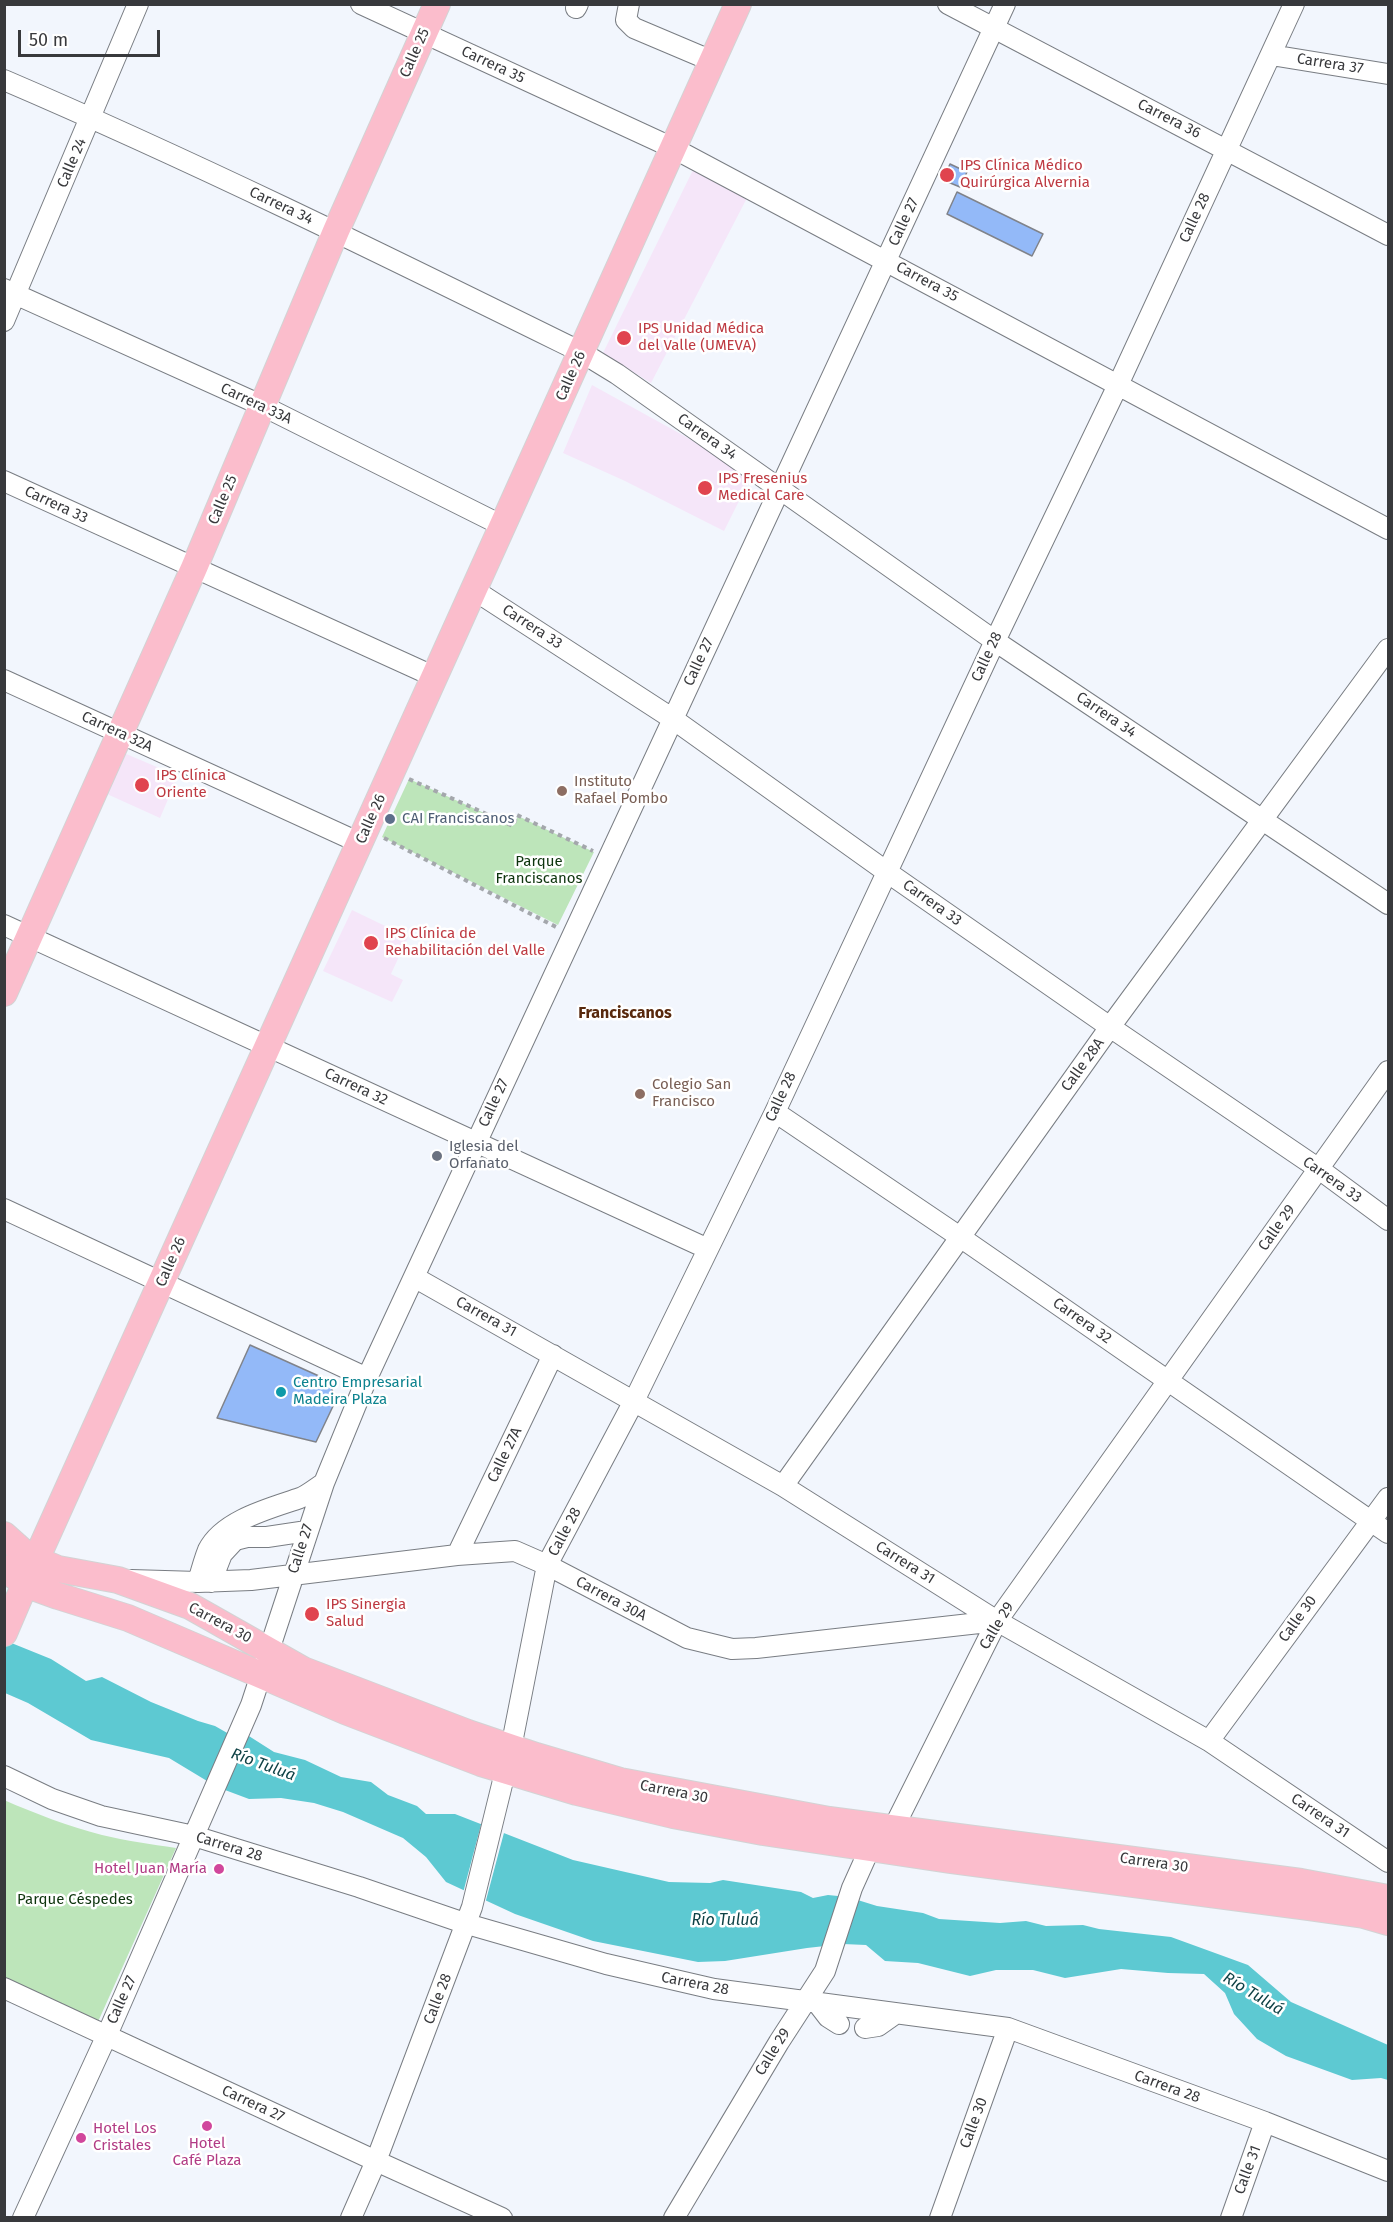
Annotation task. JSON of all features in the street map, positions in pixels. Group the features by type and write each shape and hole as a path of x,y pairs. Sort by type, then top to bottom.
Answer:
{"main road":[{"name":"Calle 25","path":"4,993 194,568 336,231 437,4"},
{"name":"Calle 26","path":"9,1623 738,4"},
{"name":"Carrera 30","path":"4,1535 23,1552 37,1560 72,1572 118,1580 190,1606 303,1670 432,1720 577,1792 729,1826 950,1860 1309,1907 1364,1915 1389,1922"},
{"name":"Carrera 30","path":"4,1568 25,1584 128,1618 345,1711 508,1759 578,1769 654,1788 777,1811 893,1829 1301,1882 1389,1898"}],"street":[{"name":"Calle 24","path":"4,321 11,291 91,117 138,4"},
{"name":"Carrera 35","path":"361,4 673,148 1389,530"},
{"path":"629,4 626,20 634,28 712,61"},
{"name":"Carrera 36","path":"948,4 1389,235"},
{"name":"Calle 27","path":"23,2217 107,2035 251,1705 324,1483 367,1378 1005,4"},
{"name":"Calle 28","path":"351,2217 376,2161 470,1915 508,1759 547,1565 634,1401 775,1112 995,641 1118,385 1294,4"},
{"name":"Carrera 37","path":"1271,55 1389,74"},
{"name":"Carrera 34","path":"4,80 91,117 336,231 581,352 617,374 995,641 1389,904"},
{"name":"Carrera 33A","path":"11,291 263,406 503,526"},
{"name":"Carrera 33","path":"4,481 435,677"},
{"name":"Carrera 33","path":"474,590 673,719 887,872 1110,1028 1319,1169 1389,1220"},
{"name":"Calle 28A","path":"783,1486 1110,1028 1389,649"},
{"name":"Carrera 32A","path":"4,680 120,734 363,836"},
{"name":"Carrera 32","path":"4,925 708,1249"},
{"name":"Calle 29","path":"674,2217 779,2042 812,2003 825,1971 852,1887 870,1848 893,1829 997,1621 1389,1071"},
{"name":"Carrera 32","path":"775,1112 1389,1533"},
{"path":"4,1209 367,1378"},
{"name":"Carrera 31","path":"414,1276 783,1486 997,1621 1209,1741 1389,1862"},
{"name":"Calle 27A","path":"457,1555 553,1355"},
{"path":"205,1582 208,1550 219,1535 267,1507 302,1497 324,1483"},
{"name":"Calle 30","path":"1209,1741 1389,1498"},
{"path":"205,1582 222,1554 234,1540 307,1531"},
{"name":"Carrera 30A","path":"118,1580 205,1582 251,1580 457,1555 515,1551 547,1565 677,1633 711,1645 732,1649 997,1621"},
{"name":"Carrera 28","path":"4,1776 52,1798 101,1816 194,1836 359,1887 470,1915 578,1956 686,1984 1008,2028 1265,2122 1389,2171"},
{"name":"Carrera 27","path":"4,1988 502,2217"},
{"path":"812,2003 839,2024"},
{"path":"865,2028 878,2026 895,2014"},
{"name":"Calle 30","path":"940,2217 1008,2028"},
{"name":"Calle 31","path":"1231,2217 1265,2122"}],"path":[{"path":"392,771 513,825 518,815 608,858"},
{"path":"363,836 572,935"}],"shaded area":[{"path":"694,168 748,196 651,383 603,353"},
{"path":"592,385 688,438 751,477 724,531 625,481 563,453"},
{"name":"IPS Clínica Oriente","path":"124,753 178,776 160,818 107,794"},
{"path":"352,910 408,937 391,974 403,980 392,1002 323,971"}],"green space":[{"name":"Parque Franciscanos","path":"409,779 513,826 518,816 594,852 558,925 382,837"},
{"name":"Parque Céspedes","path":"4,1800 89,1831 120,1839 176,1848 97,2024 5,1979"}],"water":[{"name":"Río Tuluá","path":"4,1640 51,1659 86,1681 102,1677 151,1702 215,1726 229,1734 241,1731 274,1752 305,1760 341,1777 371,1782 388,1795 417,1806 426,1814 455,1814 573,1860 669,1882 710,1883 723,1880 801,1892 813,1898 828,1895 848,1897 877,1906 923,1913 939,1919 1000,1923 1026,1921 1046,1926 1083,1925 1099,1929 1171,1937 1248,1965 1291,2002 1388,2045 1388,2080 1381,2078 1352,2080 1286,2056 1257,2039 1234,2014 1225,1993 1204,1974 1121,1969 1065,1978 1033,1970 996,1970 970,1976 918,1963 885,1961 866,1945 843,1944 725,1961 698,1962 593,1941 515,1914 446,1882 426,1857 403,1838 343,1812 314,1803 281,1798 249,1799 217,1787 169,1758 91,1740 28,1703 5,1693"}],"pier":[{"path":"482,1821 505,1829 485,1904 463,1893"}],"building":[{"path":"950,164 967,172 960,187 943,180"},
{"path":"957,192 1043,234 1032,256 947,214"},
{"name":"Centro Empresarial Madeira Plaza","path":"250,1345 330,1381 335,1402 316,1442 217,1418"}],"place":[{"name":"IPS Clínica Médico Quirúrgica Alvernia","path":"947,175"},
{"name":"IPS Unidad Médica del Valle (UMEVA)","path":"624,338"},
{"name":"IPS Fresenius Medical Care","path":"705,488"},
{"name":"IPS Clínica Oriente","path":"142,785"},
{"name":"Instituto Rafael Pombo","path":"562,791"},
{"name":"CAI Franciscanos","path":"390,819"},
{"name":"IPS Clínica de Rehabilitación del Valle","path":"371,943"},
{"name":"Colegio San Francisco","path":"640,1094"},
{"name":"Iglesia del Orfanato","path":"437,1156"},
{"name":"Centro Empresarial Madeira Plaza","path":"281,1392"},
{"name":"IPS Sinergia Salud","path":"312,1614"},
{"name":"Hotel Juan María","path":"219,1869"},
{"name":"Hotel Café Plaza","path":"207,2126"},
{"name":"Hotel Los Cristales","path":"81,2138"}],"district":[{"name":"Franciscanos","path":"625,1014"}]}
